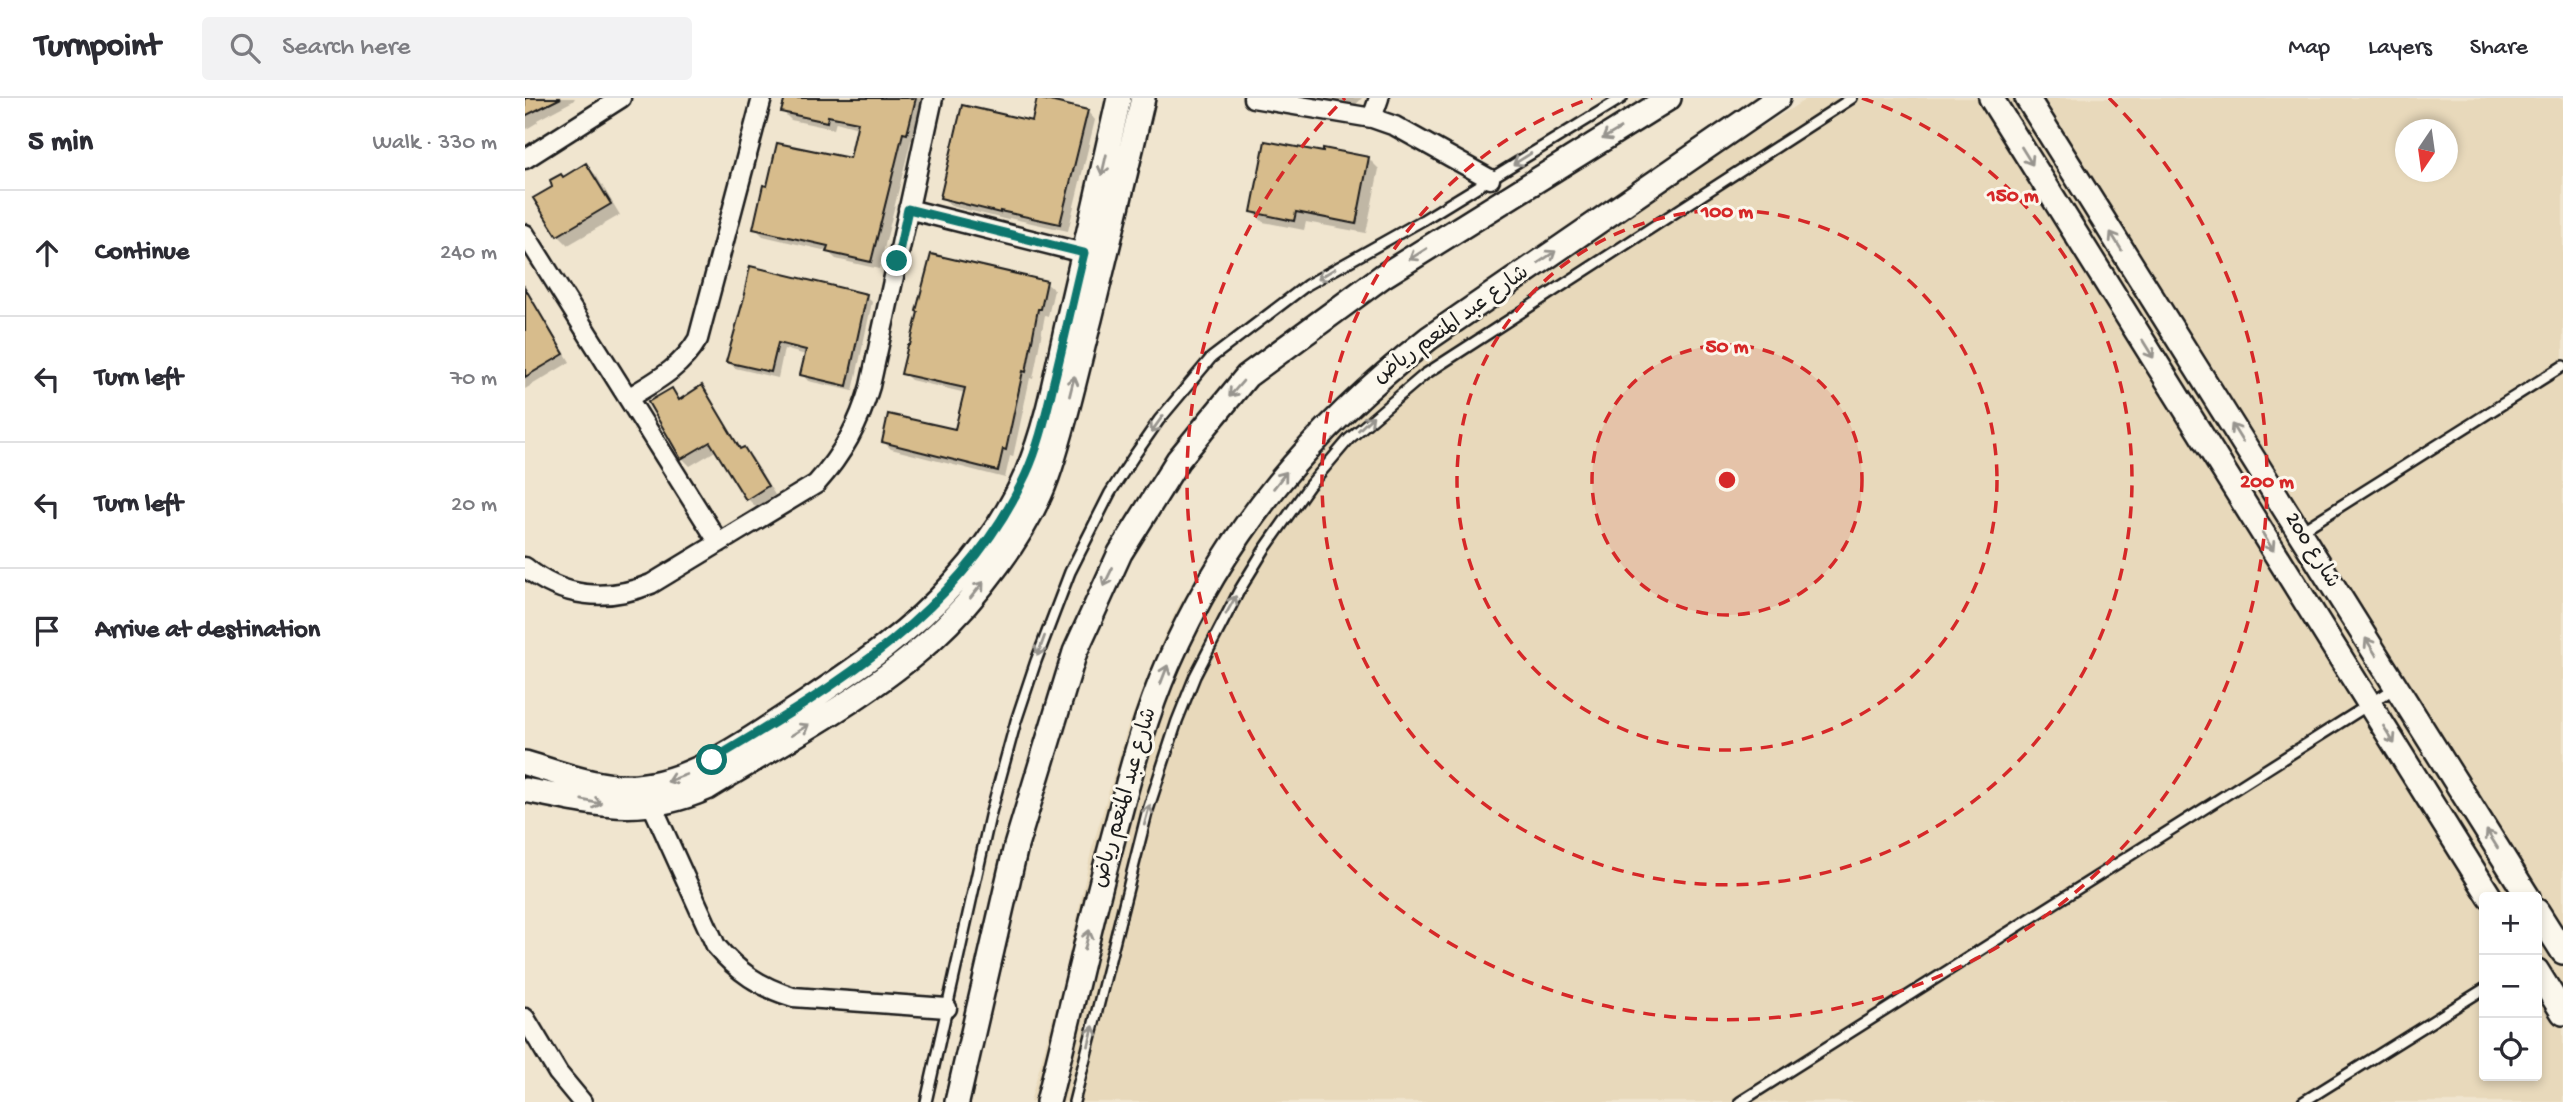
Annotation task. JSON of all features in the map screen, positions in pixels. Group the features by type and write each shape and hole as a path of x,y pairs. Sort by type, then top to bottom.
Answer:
{"street":[{"path":"525,159 621,98"},
{"path":"628,398 672,371 698,339 761,98"},
{"path":"525,567 547,582 577,593 608,595 637,589 651,584 816,484 831,467 850,439 864,409 933,98"},
{"path":"525,790 632,807 671,802 707,788 879,681 933,638 979,589 1016,537 1046,479 1063,424 1094,256 1119,98"},
{"path":"525,763 614,786 634,787 675,779 695,771 762,731 857,668 909,628 948,590 976,556 1006,511 1027,472 1143,98"},
{"path":"1253,98 1372,118 1416,136 1490,179"},
{"path":"1372,118 1379,98"},
{"path":"957,1102 1016,846 1075,652 1120,553 1178,460 1247,376 1383,276 1669,98"},
{"name":"شارع عبد المنعم رياض","path":"1048,1102 1107,857 1146,721 1194,610 1224,558 1258,508 1296,461 1337,417 1381,376 1429,338 1779,98"},
{"name":"شارع 200","path":"1991,98 2487,892"},
{"name":"شارع 200","path":"2027,98 2525,892"},
{"path":"908,209 1094,256"},
{"path":"525,234 719,543"},
{"path":"652,805 716,946 731,964 750,979 793,997 947,1008"},
{"path":"2542,918 2561,945"},
{"path":"2542,979 2563,1013"},
{"path":"525,1018 558,1073 582,1102"}],"lane":[{"path":"926,1102 1002,769 1036,660 1066,581 1089,532 1134,456 1211,358 1307,285 1400,233 1622,98"},
{"path":"1074,1102 1147,813 1177,721 1206,654 1239,591 1263,550 1309,486 1373,416 1424,375 1852,98"},
{"path":"2299,532 2563,366"},
{"path":"1740,1102 2396,687"},
{"path":"2303,1102 2479,992"}],"shaded area":[{"path":"1808,98 2563,98 2563,1102 1030,1102 1065,974 1091,852 1127,729 1178,607 1263,487 1426,338"}],"building":[{"path":"525,98 561,98 525,116"},
{"path":"785,98 916,98 907,134 903,133 871,262 826,252 828,246 753,229 763,185 767,186 777,143 850,158 858,122 828,116 827,122 781,112"},
{"path":"1037,98 1088,110 1060,224 940,198 962,105 1032,121"},
{"path":"1265,141 1369,157 1356,224 1296,212 1294,221 1251,212"},
{"path":"586,163 611,204 557,236 533,198 552,187 550,180 561,174 563,177"},
{"path":"931,254 1047,281 1041,309 1038,309 1026,372 1023,371 1006,450 1003,449 998,471 882,442 888,414 955,429 965,388 901,374"},
{"path":"750,266 867,294 847,386 800,375 806,350 778,343 771,372 726,362"},
{"path":"525,288 564,354 525,377"},
{"path":"702,385 740,449 744,447 768,486 746,500 710,442 681,459 648,402 672,388 679,400"}],"route":[{"path":"712,760 762,731 857,668 909,628 933,606 976,556 995,529 1027,472 1047,409 1084,253 908,209 897,261"}]}
